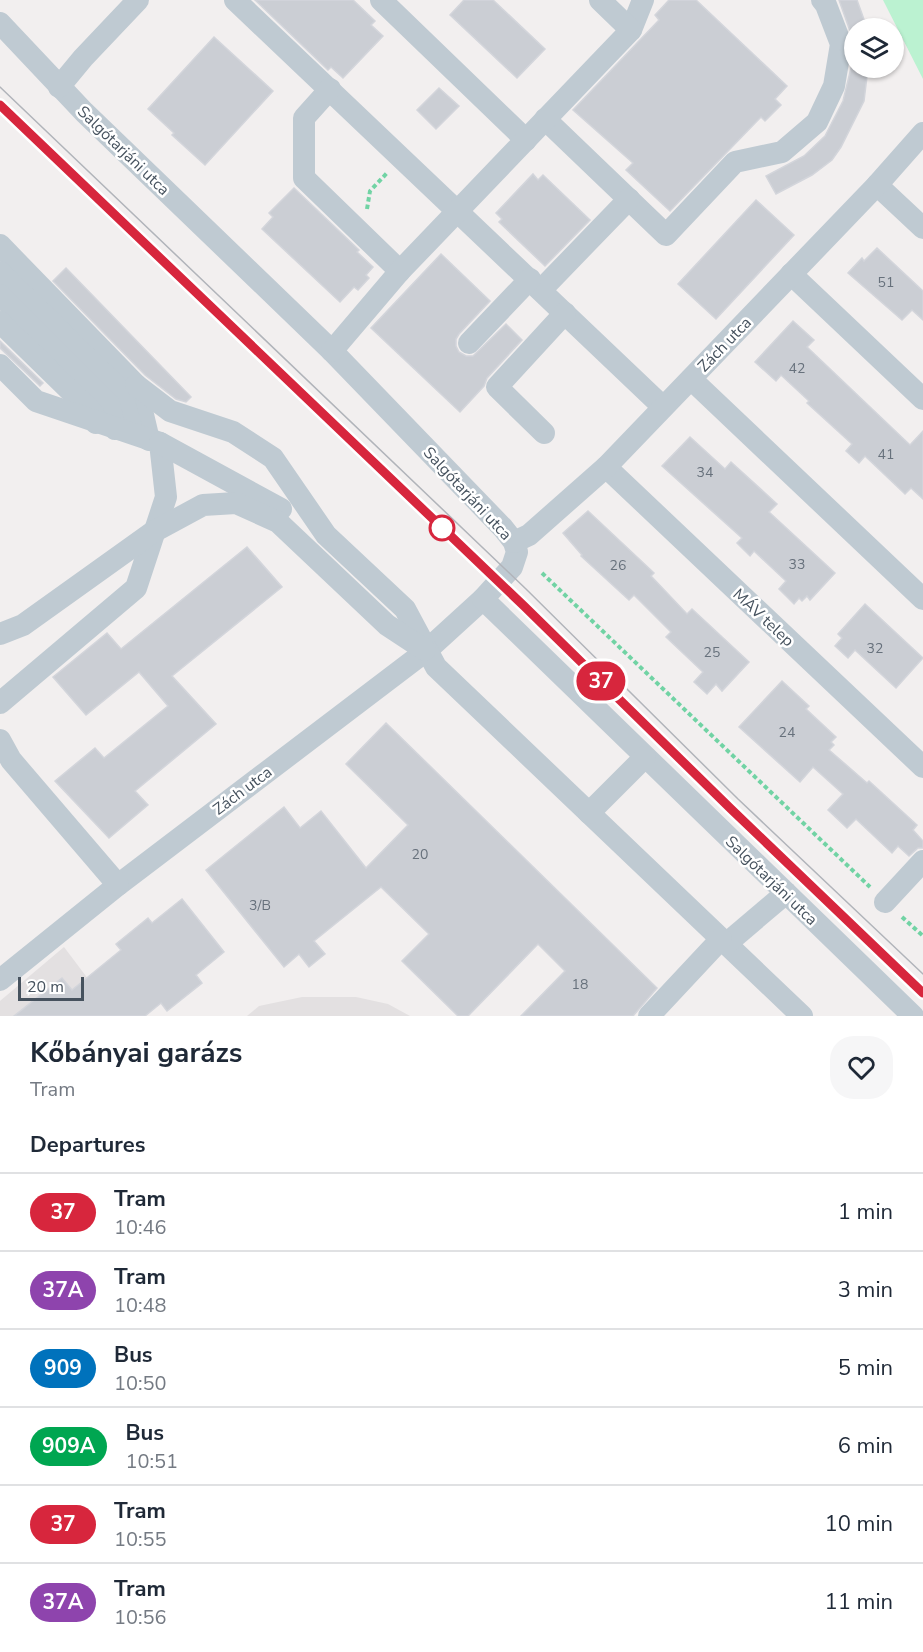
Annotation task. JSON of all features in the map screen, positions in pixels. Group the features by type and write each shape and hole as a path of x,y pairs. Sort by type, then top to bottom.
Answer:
{"street":[{"path":"59,87 138,0"},
{"path":"236,0 663,407"},
{"path":"381,0 526,140"},
{"path":"600,0 631,30"},
{"path":"332,351 400,271 631,30 643,0"},
{"path":"545,119 666,235 735,162 782,152 817,123 834,86 841,44 822,0"},
{"name":"Salgótarjáni utca","path":"0,23 59,87 332,351 503,528 514,542 517,552 512,567 483,599 913,1016"},
{"path":"330,89 304,117 304,178 400,271"},
{"name":"Zách utca","path":"514,542 529,535 606,467 920,143"},
{"path":"877,185 923,228"},
{"path":"469,343 629,199"},
{"path":"0,245 136,385 171,411 233,432 273,458 326,535 405,609 436,667 802,1016"},
{"path":"0,272 121,391 131,434"},
{"path":"791,274 923,399"},
{"path":"0,295 109,404 131,434 166,498 153,531 136,588 0,703"},
{"path":"544,433 497,387 565,313"},
{"path":"0,322 93,413 326,535"},
{"path":"0,365 36,401 131,434"},
{"path":"691,379 923,599"},
{"path":"131,434 136,385"},
{"name":"MÁV telep","path":"606,467 923,767"},
{"path":"0,634 23,625 153,531 203,505 236,504 278,522 387,625 426,651"},
{"name":"Zách utca","path":"0,980 118,885 426,651 483,599"},
{"path":"0,740 11,760 118,885"},
{"path":"589,813 645,757"},
{"path":"885,902 923,861"},
{"path":"649,1016 724,941 786,893"}],"path":[{"path":"354,227 366,215 370,191 402,158"},
{"path":"542,573 923,936"}],"shaded area":[{"path":"64,947 116,1016 0,1016 0,1001"},
{"path":"302,997 356,997 388,1004 410,1016 247,1016 259,1006"}],"green space":[{"path":"883,0 923,0 923,79 904,41 904,18 892,18"}],"building":[{"path":"255,0 353,0 375,21 371,25 383,36 343,78 331,67 328,70"},
{"path":"464,0 493,0 545,49 517,78 450,15"},
{"path":"669,0 696,0 787,86 775,99 781,105 765,121 761,117 670,211 626,170 633,163 573,110 659,20 655,15"},
{"path":"839,0 857,0 863,18 845,18"},
{"path":"214,37 273,91 205,165 148,109"},
{"path":"849,78 867,78 864,101 832,160 812,175 776,194 766,176 804,156 825,136 843,101"},
{"path":"439,88 459,106 436,129 417,110"},
{"path":"533,174 538,180 543,175 590,220 545,266 499,222 502,219 496,213"},
{"path":"294,188 359,250 357,252 373,267 366,275 369,278 358,290 354,287 340,302 262,229 273,217 269,213"},
{"path":"756,200 794,235 716,319 678,284"},
{"path":"877,248 923,291 923,320 912,310 902,320 848,273 862,258 864,261"},
{"path":"441,254 490,301 459,334 456,346 459,352 466,356 473,356 506,324 522,340 460,412 371,328"},
{"path":"66,268 191,397 186,402 176,399 145,375 53,281"},
{"path":"793,321 814,340 807,347 910,445 923,431 923,499 911,488 905,494 865,456 859,463 846,451 852,444 807,403 809,401 781,375 776,381 755,362"},
{"path":"0,341 43,383 40,386 0,348"},
{"path":"690,437 725,469 731,462 777,504 769,512 835,573 810,600 807,596 802,601 799,598 794,604 779,589 786,581 754,551 750,556 737,543 742,538 662,466"},
{"path":"588,511 654,573 651,576 687,614 692,609 749,662 722,691 716,684 707,694 694,682 703,672 666,637 671,632 634,595 629,600 581,556 563,533"},
{"path":"247,547 282,587 172,676 216,724 135,791 148,805 109,838 55,781 95,748 104,758 168,706 139,672 86,715 53,677 107,633 121,649"},
{"path":"865,604 923,658 896,688 855,650 848,658 835,646 842,638 838,634"},
{"path":"782,681 809,706 806,709 836,737 831,742 834,745 829,750 867,783 869,781 917,825 913,830 923,841 923,848 918,848 909,856 898,846 892,853 856,819 847,828 828,810 843,794 813,767 800,782 739,727"},
{"path":"386,723 657,988 633,1016 521,1016 565,971 538,944 468,1016 458,1016 402,961 429,934 381,887 314,941 325,954 309,967 299,954 284,967 206,870 284,807 300,828 321,811 366,868 408,825 346,764"},
{"path":"182,899 224,952 196,975 202,983 167,1011 161,1003 145,1016 14,1016 62,978 72,990 121,950 116,944 148,918 152,923"}],"tram line":[{"path":"0,87 526,589 738,799 923,974"},
{"name":"37","path":"0,105 524,606 923,993"},
{"path":"0,106 524,606 923,993"}]}
